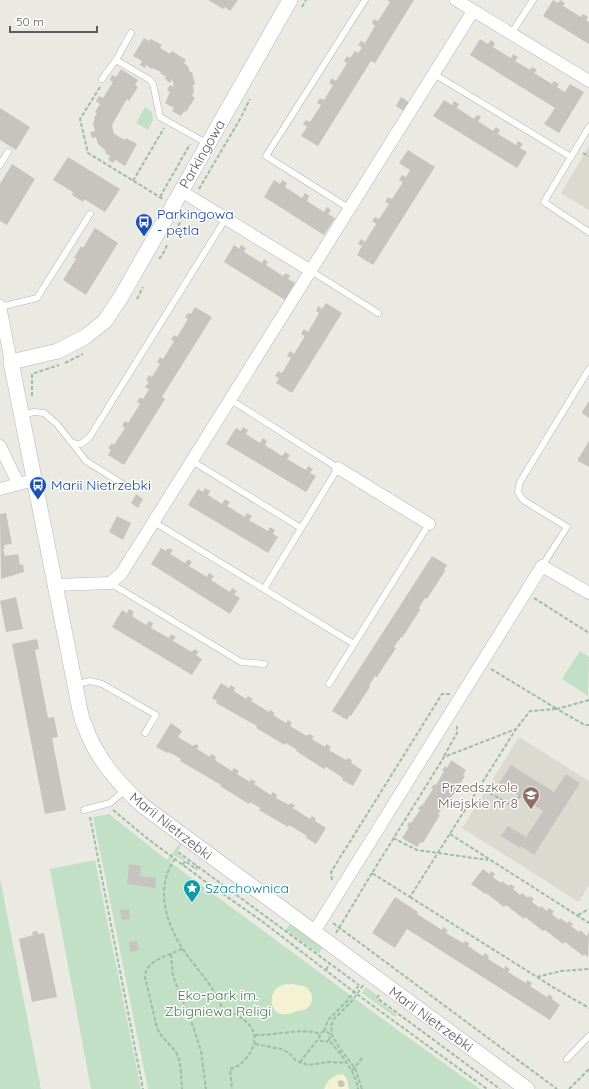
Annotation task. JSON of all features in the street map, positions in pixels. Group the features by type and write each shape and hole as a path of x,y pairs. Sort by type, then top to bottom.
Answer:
{"street":[{"name":"Parkingowa","path":"11,362 58,351 84,337 104,320 121,297 290,0"},
{"path":"456,0 589,81"},
{"path":"55,585 110,583 121,574 473,11"},
{"path":"181,191 311,271"},
{"name":"Marii Nietrzebki","path":"0,307 11,362 28,414 34,480 75,685 84,723 94,747 107,769 143,806 527,1089"},
{"path":"0,446 18,483"},
{"path":"338,468 429,524"},
{"path":"0,489 34,480"},
{"path":"314,932 542,566 589,593"}],"lane":[{"path":"350,209 266,156 365,0"},
{"path":"511,34 533,0"},
{"path":"102,79 116,60 132,33"},
{"path":"116,60 150,80 153,84 160,117 208,144"},
{"path":"434,74 571,157"},
{"path":"589,127 544,202 589,232"},
{"path":"0,165 8,152"},
{"path":"0,307 37,298 90,214"},
{"path":"72,443 81,444 90,438 226,218"},
{"path":"311,271 378,313"},
{"path":"542,566 567,527 523,500 518,492 520,482 589,369"},
{"path":"231,400 338,468 264,588"},
{"path":"28,414 44,413 57,424 86,461 126,486"},
{"path":"192,462 301,528"},
{"path":"154,522 354,644"},
{"path":"329,684 429,524"},
{"path":"110,583 241,662 264,664"},
{"path":"75,685 90,681 102,684 156,715 145,733"},
{"path":"84,810 107,804 126,790"},
{"path":"566,1059 589,1036"}],"path":[{"path":"299,13 306,0"},
{"path":"102,79 103,83 80,119 88,153 173,205"},
{"path":"174,232 251,98"},
{"path":"134,181 168,121"},
{"path":"160,197 194,136"},
{"path":"586,147 583,152 589,156"},
{"path":"156,265 170,239"},
{"path":"135,300 145,284"},
{"path":"28,414 32,400 32,374 71,361 83,354"},
{"path":"481,664 589,726"},
{"path":"410,897 516,729 530,711 557,709 589,700"},
{"path":"326,970 330,964 331,945 339,928 444,757 516,729"},
{"path":"480,786 513,806 520,796"},
{"path":"107,804 129,824 175,859 263,922 354,992 487,1089"},
{"path":"89,816 143,1089"},
{"path":"450,834 589,923"},
{"path":"394,838 416,850 490,860"},
{"path":"178,852 359,985"},
{"path":"175,859 168,871 165,883 164,902 173,932 183,949 214,988 222,1008 235,1014 246,1022 255,1035 254,1044 250,1053 236,1068 230,1069 232,1089"},
{"path":"183,865 185,861 196,869 197,866"},
{"path":"372,873 536,977 589,1008"},
{"path":"577,915 589,909"},
{"path":"323,916 557,1089"},
{"path":"182,1089 178,1058 175,1051 157,1028 145,977 146,969 150,964 183,949"},
{"path":"171,954 173,976 201,1051 206,1089"},
{"path":"536,977 561,971 589,968"},
{"path":"300,1062 319,1038 320,1034 324,1031 327,1022 362,981 369,987"},
{"path":"362,1089 355,1068 332,1036 331,1026 334,1019 357,994 364,983"},
{"path":"374,991 380,995 377,998 500,1089"},
{"path":"255,1035 308,1031 320,1034"},
{"path":"324,1031 330,1035 329,1040 352,1070 356,1078 358,1089"},
{"path":"319,1038 323,1042 329,1040"},
{"path":"254,1044 281,1049 300,1062 311,1066 329,1062 347,1063"},
{"path":"352,1070 363,1056"},
{"path":"569,1089 589,1069"}],"shaded area":[{"path":"589,146 589,210 561,193"},
{"name":"Przedszkole Miejskie nr 8","path":"519,737 589,781 589,885 579,902 462,828"}],"green space":[{"path":"145,107 152,112 153,120 148,130 136,123"},
{"path":"580,651 589,657 588,696 562,679"},
{"name":"Eko-park im. Zbigniewa Religi","path":"109,814 167,860 181,842 182,844 177,853 185,859 183,861 174,855 170,862 480,1089 148,1089 93,817"},
{"path":"95,860 141,1089 91,1089 50,869"},
{"path":"0,878 41,1089 0,1089"},
{"path":"289,925 293,925 321,946 322,948 319,954 286,930"},
{"path":"366,987 377,995 375,998 397,1015 395,1017 362,993"}],"sand":[{"path":"284,984 304,986 309,990 312,996 311,1004 306,1009 290,1014 278,1012 272,1006 273,993"},
{"path":"343,1074 347,1079 349,1089 324,1089 331,1078 336,1075"}],"building":[{"path":"208,0 238,0 230,11 225,7 223,9"},
{"path":"387,0 414,0 375,63 371,61 318,146 301,136 307,127 303,124 306,120 310,122 321,105 317,103 320,98 324,100 333,85 329,83 332,78 336,81 347,63 344,61 347,56 350,58 355,51 358,53 362,48 358,45 361,41 365,43 375,26 372,23 374,19 378,21 390,2"},
{"path":"553,0 558,3 560,0 565,3 563,6 581,17 583,14 588,17 586,20 589,22 589,44 543,16"},
{"path":"144,38 149,41 151,39 162,45 160,48 170,54 172,51 186,60 184,63 188,66 190,72 192,72 195,84 193,85 194,92 192,96 195,98 186,112 184,111 181,116 172,111 174,108 165,103 170,92 167,90 170,85 174,87 172,79 170,83 165,79 166,77 160,73 161,72 146,65 145,68 140,65 142,61 133,56"},
{"path":"480,39 488,44 491,40 495,43 493,47 511,58 513,54 518,57 515,61 530,70 532,67 537,70 534,73 552,84 554,81 559,84 557,87 565,92 570,84 584,92 559,133 544,124 555,108 470,55"},
{"path":"121,69 138,80 135,85 138,87 129,101 127,99 112,125 114,134 137,144 125,166 115,160 113,163 108,160 110,156 105,153 106,151 98,144 96,137 92,138 90,132 95,131 93,124 97,113 95,112 100,104 96,101 99,96 103,98 113,82 110,80 112,75 116,77"},
{"path":"401,97 410,103 405,112 396,106"},
{"path":"444,100 452,105 454,101 459,104 457,108 474,119 477,115 481,117 478,121 493,131 496,127 500,130 498,134 516,145 518,141 523,144 520,148 527,152 517,168 433,116"},
{"path":"0,108 30,127 16,150 0,140"},
{"path":"408,150 435,167 373,265 357,255 362,246 358,244 361,239 365,242 376,224 372,221 375,217 379,219 389,204 385,202 388,197 392,199 403,182 399,180 402,175 406,177 410,170 399,163"},
{"path":"68,157 120,189 105,212 84,199 83,202 72,195 73,192 53,180"},
{"path":"12,164 35,179 7,225 0,221 0,184"},
{"path":"274,180 280,184 282,180 287,183 285,187 302,198 305,193 309,196 307,201 324,212 327,207 331,210 328,214 335,218 324,235 264,197"},
{"path":"95,228 118,243 86,295 63,280 76,259 74,258 81,246 83,248"},
{"path":"234,245 239,249 241,245 246,248 244,252 262,263 264,259 268,262 266,265 283,276 286,273 290,276 288,279 295,283 285,300 224,262"},
{"path":"326,303 342,313 292,393 276,383 279,378 275,376 278,371 282,373 291,358 287,356 290,351 294,354 305,336 301,334 304,329 308,332 319,313 316,311 318,306 322,309"},
{"path":"195,307 212,317 162,397 165,399 124,465 108,455 111,450 108,448 112,443 114,445 125,428 122,426 125,421 128,423 140,404 137,402 140,397 143,399 149,389 145,387 149,382 146,380 149,375 152,377 160,364 157,362 160,357 163,359 174,341 171,339 174,335 177,337 188,319 185,317 188,313 191,314"},
{"path":"589,401 589,418 582,412"},
{"path":"243,427 248,430 246,434 260,443 263,438 267,441 265,445 282,456 285,452 290,455 287,459 306,470 308,466 313,469 310,473 316,476 306,492 226,444 236,428 241,431"},
{"path":"589,441 589,467 578,461 578,459"},
{"path":"205,488 210,491 208,495 222,504 225,499 230,502 227,506 245,517 247,513 252,516 249,520 268,531 270,527 275,530 273,534 278,537 268,553 188,505 198,489 203,492"},
{"path":"136,494 143,499 138,508 131,503"},
{"path":"6,513 12,544 4,545 5,548 3,549 5,556 18,554 20,565 23,564 24,572 1,579 0,514"},
{"path":"117,516 131,523 123,540 109,532"},
{"path":"161,548 166,551 168,548 173,550 170,554 185,563 188,559 192,562 189,566 207,577 209,573 214,576 211,580 230,592 232,588 237,591 234,594 240,598 230,614 151,564"},
{"path":"432,556 447,565 444,570 445,571 427,599 425,598 419,608 420,610 402,638 401,637 394,647 396,648 377,677 375,676 369,686 370,687 347,720 332,711"},
{"path":"16,597 23,629 6,632 0,601"},
{"path":"129,609 134,612 132,616 146,625 149,621 153,623 151,628 169,638 171,634 176,637 173,641 192,652 194,649 199,652 196,655 202,659 192,675 112,627 122,610 127,613"},
{"path":"37,639 39,649 35,650 48,718 54,717 58,737 52,738 66,810 45,814 12,644"},
{"path":"221,683 229,688 231,685 235,688 234,691 246,699 248,696 253,699 251,701 269,712 270,710 275,713 273,715 286,723 288,720 292,723 290,726 307,736 309,734 314,736 312,739 325,747 326,744 331,747 329,750 346,760 348,758 352,760 351,763 362,770 353,786 342,780 343,778 326,767 324,769 286,743 285,745 256,728 257,726 216,703 217,701 212,698"},
{"path":"171,723 182,731 178,737 193,746 195,744 199,746 197,749 210,757 212,754 216,757 215,760 232,771 234,768 239,771 237,774 250,782 251,779 256,782 254,784 271,795 273,792 277,795 276,798 289,805 290,803 295,805 293,808 310,819 312,816 316,819 315,821 326,828 316,844 306,838 307,836 289,825 288,827 259,810 260,808 250,802 249,804 220,786 221,785 180,761 181,759 156,747"},
{"path":"451,760 466,770 463,775 465,776 447,805 445,804 438,814 440,815 423,843 421,842 417,847 402,838 409,827 407,826 409,822 411,823 420,810 418,809 421,805 422,806 433,789 431,788 434,784 436,785 444,771 442,770 445,766 447,768"},
{"path":"511,765 554,792 566,774 580,783 534,855 521,846 520,848 501,836 508,826 526,837 543,811 499,783"},
{"path":"129,864 141,866 140,876 156,878 155,888 127,884"},
{"path":"483,869 489,874 491,871 495,874 493,877 501,883 502,881 509,886 510,884 515,887 513,889 520,895 522,893 528,898 530,896 534,899 532,902 540,908 541,906 547,911 549,908 554,911 552,914 559,920 560,918 567,923 569,921 573,924 571,926 579,932 580,930 587,936 589,932 588,957 584,954 583,956 565,942 563,944 545,930 543,931 525,917 524,919 506,905 504,907 471,884"},
{"path":"395,897 418,912 417,914 442,930 443,927 448,930 446,933 463,943 465,941 469,943 468,946 483,956 485,953 489,956 488,959 504,969 505,966 510,969 508,972 526,983 527,980 532,983 530,986 547,997 549,994 553,997 552,999 560,1005 550,1020 407,929 395,948 372,933"},
{"path":"129,909 130,919 122,920 120,910"},
{"path":"37,931 38,934 44,933 57,997 32,1002 19,939 33,935 32,932"},
{"path":"137,941 139,950 130,952 129,942"},
{"path":"342,1080 345,1083 344,1086 339,1087 338,1081"}],"place":[{"name":"Parkingowa - pętla","path":"144,237"},
{"name":"Marii Nietrzebki","path":"38,500"},
{"name":"Przedszkole Miejskie nr 8","path":"531,810"},
{"name":"Szachownica","path":"192,903"}]}
